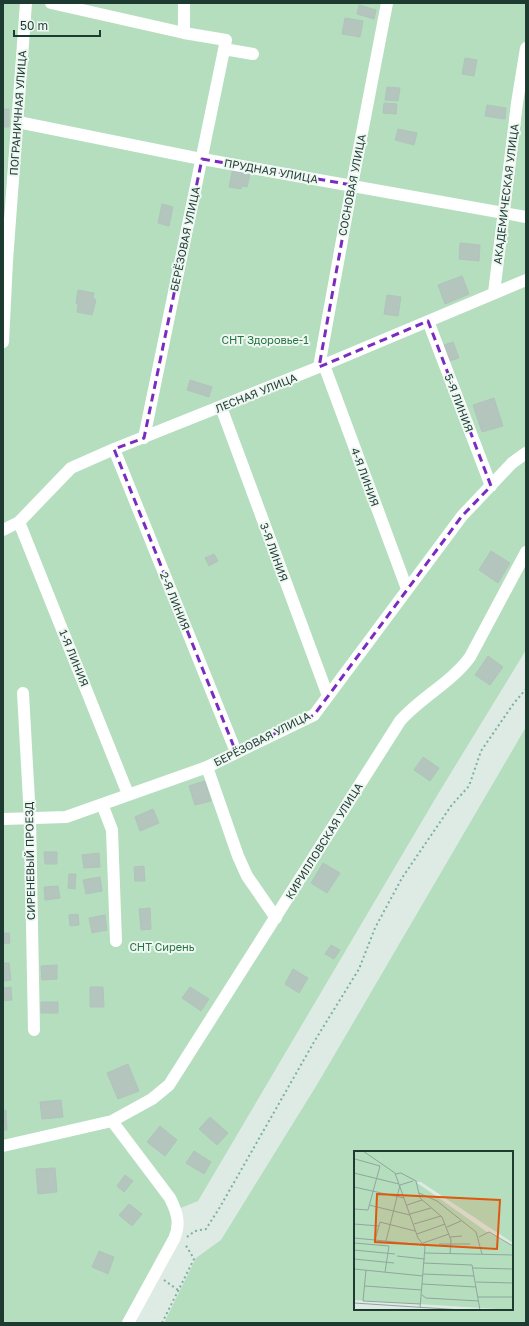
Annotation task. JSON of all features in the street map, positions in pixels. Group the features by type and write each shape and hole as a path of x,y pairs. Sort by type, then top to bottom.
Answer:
{"street":[{"name":"ПОГРАНИЧНАЯ УЛИЦА","path":"3,342 7,261 26,3"},
{"path":"52,3 184,33 225,44 253,54"},
{"path":"184,3 184,33"},
{"name":"СОСНОВАЯ УЛИЦА","path":"321,366 352,185 387,3"},
{"name":"БЕРЁЗОВАЯ УЛИЦА","path":"144,438 225,44"},
{"name":"АКАДЕМИЧЕСКАЯ УЛИЦА","path":"494,293 517,103 526,48"},
{"name":"ПРУДНАЯ УЛИЦА","path":"18,122 202,159 526,217"},
{"name":"ЛЕСНАЯ УЛИЦА","path":"3,530 19,522 71,468 526,280"},
{"name":"5-Я ЛИНИЯ","path":"428,321 491,486"},
{"name":"4-Я ЛИНИЯ","path":"321,366 407,589"},
{"name":"3-Я ЛИНИЯ","path":"221,407 328,696"},
{"name":"2-Я ЛИНИЯ","path":"114,449 236,752"},
{"name":"БЕРЁЗОВАЯ УЛИЦА","path":"3,819 66,817 207,767 314,715 462,516 512,463 526,454"},
{"name":"1-Я ЛИНИЯ","path":"19,522 128,794"},
{"name":"КИРИЛЛОВСКАЯ УЛИЦА","path":"3,1146 112,1121 152,1100 169,1084 400,721 410,710 457,672 470,657 526,552"},
{"name":"СИРЕНЕВЫЙ ПРОЕЗД","path":"23,693 30,818 34,1030"},
{"path":"207,767 238,856 247,876 276,918"},
{"path":"102,804 112,830 116,941"},
{"path":"112,1121 170,1198 176,1210 178,1231 128,1323"}],"path":[{"path":"162,1323 194,1258 182,1241 195,1231 206,1228 213,1218 314,1042 359,969 375,928 402,878 451,806 469,786 481,751 514,703 526,689"},
{"path":"155,1274 178,1290"}],"highlighted area":[{"path":"202,159 352,185 319,367 428,321 491,486 462,516 314,715 236,752 114,449 144,438"}],"green space":[{"name":"СНТ Здоровье-1","path":"3,3 526,3 526,650 438,794 198,1201 176,1210 178,1221 128,1323 3,1323"},
{"path":"526,727 526,1323 164,1323 196,1258 221,1240 318,1083"}],"building":[{"path":"359,5 376,10 374,19 357,14"},
{"path":"345,18 363,21 360,37 342,34"},
{"path":"465,58 477,60 474,76 462,74"},
{"path":"387,87 400,88 398,101 385,100"},
{"path":"384,103 397,104 396,114 383,113"},
{"path":"487,105 506,108 505,119 485,116"},
{"path":"3,109 9,109 9,127 3,127"},
{"path":"398,129 417,133 414,145 395,140"},
{"path":"233,167 251,170 247,187 241,186 241,189 229,187"},
{"path":"162,204 173,207 169,226 158,223"},
{"path":"460,243 480,245 479,261 459,259"},
{"path":"462,276 469,294 445,304 438,285"},
{"path":"78,290 94,293 93,298 96,300 92,315 77,312 78,304 76,303"},
{"path":"387,295 401,297 398,316 384,314"},
{"path":"453,342 459,358 449,361 444,345"},
{"path":"190,380 212,387 209,397 187,390"},
{"path":"494,398 503,426 482,432 473,405"},
{"path":"491,551 510,563 498,583 479,570"},
{"path":"214,554 218,561 209,566 205,558"},
{"path":"488,656 503,667 490,685 475,675"},
{"path":"423,757 439,768 430,781 414,770"},
{"path":"205,781 211,801 195,805 189,786"},
{"path":"153,809 159,823 140,831 135,817"},
{"path":"44,852 57,852 57,864 45,864"},
{"path":"99,853 100,867 84,868 82,855"},
{"path":"323,863 340,873 327,893 311,883"},
{"path":"144,866 145,881 135,881 134,867"},
{"path":"69,874 76,874 75,889 68,888"},
{"path":"100,877 102,891 86,894 83,880"},
{"path":"58,886 60,898 45,900 44,887"},
{"path":"150,908 151,929 141,930 139,909"},
{"path":"78,914 79,925 70,926 69,915"},
{"path":"105,915 107,930 92,933 89,918"},
{"path":"3,933 9,933 10,943 3,944"},
{"path":"331,945 340,950 334,959 325,954"},
{"path":"3,963 9,963 11,980 3,981"},
{"path":"57,965 57,979 42,980 41,966"},
{"path":"293,969 308,978 299,993 285,984"},
{"path":"11,987 12,1000 3,1001 3,988"},
{"path":"90,987 103,987 104,1007 90,1007"},
{"path":"190,987 209,999 201,1011 182,998"},
{"path":"41,1002 58,1002 58,1013 41,1013"},
{"path":"128,1064 139,1091 118,1099 107,1073"},
{"path":"61,1100 63,1117 42,1119 40,1102"},
{"path":"6,1110 7,1130 3,1130 3,1111"},
{"path":"210,1117 228,1133 217,1145 199,1129"},
{"path":"160,1126 177,1140 165,1156 147,1142"},
{"path":"194,1151 211,1162 204,1174 186,1163"},
{"path":"55,1168 57,1192 38,1194 36,1169"},
{"path":"125,1175 133,1181 124,1192 117,1186"},
{"path":"129,1204 142,1214 132,1226 119,1215"},
{"path":"99,1251 114,1257 108,1274 92,1267"}],"park label":[{"name":"СНТ Сирень","path":"162,947"}]}
